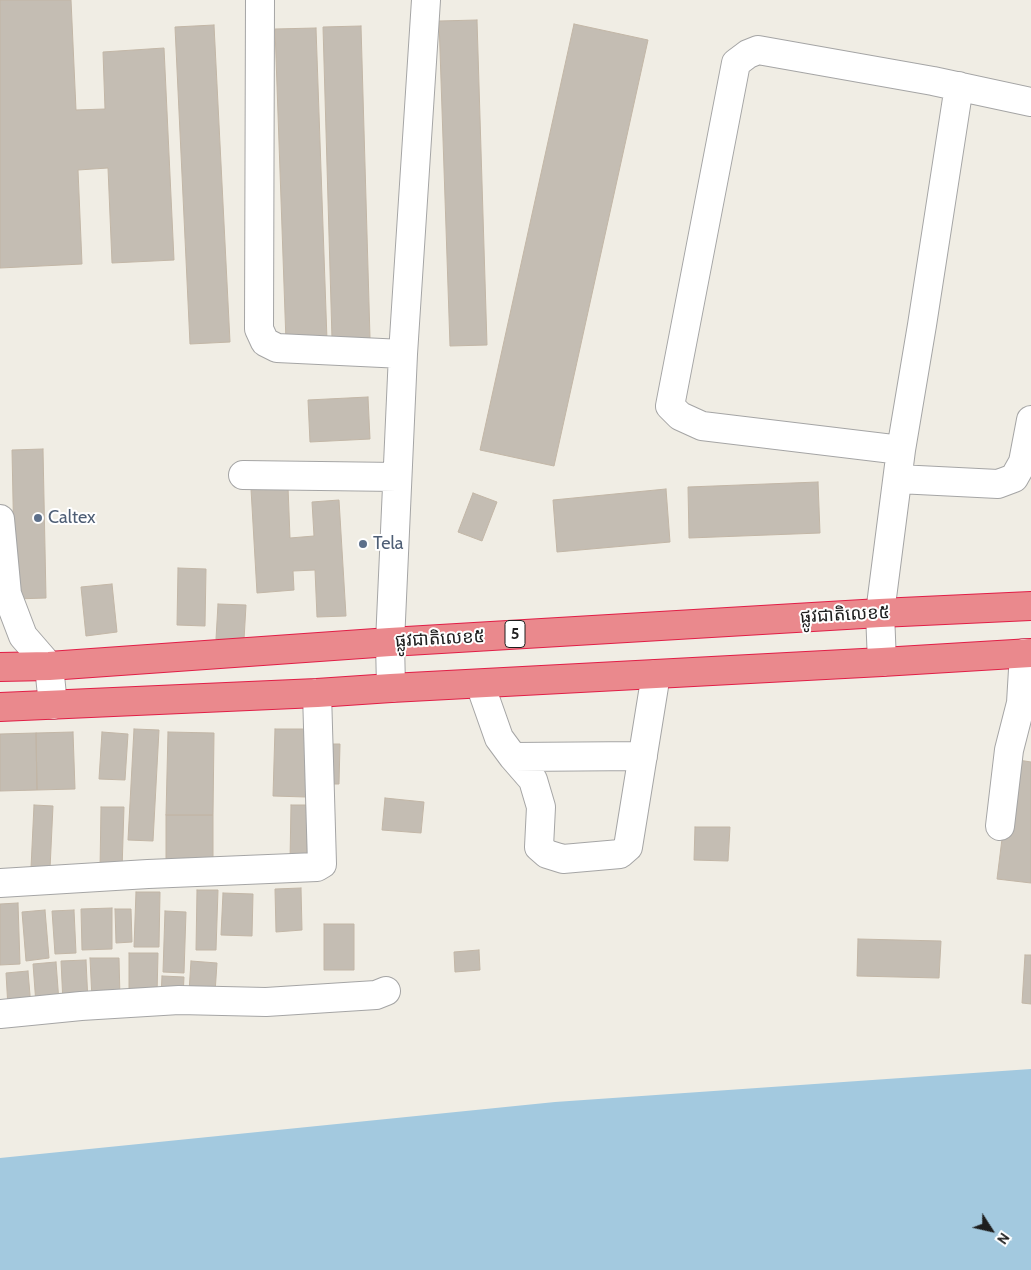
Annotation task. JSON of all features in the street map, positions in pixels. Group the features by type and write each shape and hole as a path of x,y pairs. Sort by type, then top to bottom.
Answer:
{"highway":[{"name":"ផ្លូវជាតិលេខ៥","path":"0,667 49,666 390,642 880,613 1031,606"},
{"path":"0,707 318,694 391,688 1027,653"}],"street":[{"path":"260,0 260,329 265,342 277,348 403,354"},
{"path":"391,688 390,642 403,354 426,0"},
{"path":"901,450 702,426 680,416 670,406 736,63 748,54 758,50 959,86 1031,102"},
{"path":"882,662 880,613 901,450 959,86"},
{"path":"898,479 998,484 1014,478 1023,462 1031,420"},
{"path":"243,475 397,477"},
{"path":"0,519 8,594 8,616 49,666 53,704"},
{"path":"1000,826 1009,750 1021,703 1027,653"},
{"path":"480,684 499,738 513,758 533,780 541,807 539,847 547,854 562,859 620,854 628,847 656,674"},
{"path":"0,883 148,874 317,867 322,864 318,694"},
{"path":"513,758 643,756"},
{"path":"0,1014 81,1006 179,1000 266,1002 376,996 386,991"}],"water":[{"path":"1031,1069 1031,1270 0,1270 0,1158 555,1102"}],"building":[{"path":"0,0 71,0 76,110 105,109 103,52 164,48 174,260 112,263 108,168 78,170 82,264 0,268"},
{"path":"477,20 487,345 450,346 439,21"},
{"path":"574,24 648,40 554,466 480,450"},
{"path":"214,25 230,342 190,344 175,27"},
{"path":"361,26 370,338 332,339 323,27"},
{"path":"316,28 327,340 286,342 275,29"},
{"path":"368,397 370,439 310,442 308,400"},
{"path":"43,449 46,598 15,599 12,450"},
{"path":"818,482 820,533 689,538 688,487"},
{"path":"288,487 290,538 314,536 312,502 339,500 346,616 317,617 315,570 293,571 294,590 257,593 251,489"},
{"path":"666,489 670,542 557,552 553,500"},
{"path":"473,493 497,502 482,541 458,532"},
{"path":"178,568 206,569 205,626 177,625"},
{"path":"112,584 117,632 86,636 81,587"},
{"path":"218,604 246,605 244,640 216,639"},
{"path":"134,729 159,730 153,841 128,840"},
{"path":"275,729 307,729 306,797 273,796"},
{"path":"73,732 75,789 37,790 36,733"},
{"path":"102,732 128,734 125,780 99,779"},
{"path":"168,732 214,733 213,815 166,815"},
{"path":"36,733 37,790 0,791 0,734"},
{"path":"324,744 340,744 339,784 323,784"},
{"path":"1012,759 1031,762 1031,883 997,879"},
{"path":"385,798 424,802 421,833 382,830"},
{"path":"34,805 53,806 50,869 31,868"},
{"path":"291,805 308,805 307,861 290,861"},
{"path":"101,807 124,807 122,870 100,870"},
{"path":"166,815 213,815 213,866 166,866"},
{"path":"695,827 730,827 728,861 694,860"},
{"path":"301,888 302,930 276,932 275,889"},
{"path":"197,890 218,890 216,950 196,950"},
{"path":"136,892 160,892 159,947 134,947"},
{"path":"223,893 253,894 252,936 221,935"},
{"path":"18,903 20,964 0,965 0,904"},
{"path":"112,908 112,949 82,950 81,909"},
{"path":"115,909 131,909 132,942 116,943"},
{"path":"45,910 49,958 26,961 22,912"},
{"path":"74,910 76,953 55,954 52,911"},
{"path":"165,911 186,912 184,973 163,972"},
{"path":"324,924 354,924 354,970 324,970"},
{"path":"858,939 941,941 939,978 857,976"},
{"path":"479,950 480,970 455,972 454,952"},
{"path":"129,953 158,953 157,995 129,995"},
{"path":"1025,955 1031,955 1031,1004 1022,1003"},
{"path":"90,958 119,958 120,998 92,999"},
{"path":"86,960 88,1002 63,1003 61,961"},
{"path":"191,961 217,963 215,993 189,992"},
{"path":"56,962 59,1002 36,1004 33,964"},
{"path":"28,971 31,1007 8,1008 6,973"},
{"path":"162,976 184,977 183,997 161,996"}],"place":[{"name":"Caltex","path":"38,518"},
{"name":"Tela","path":"363,544"}]}
